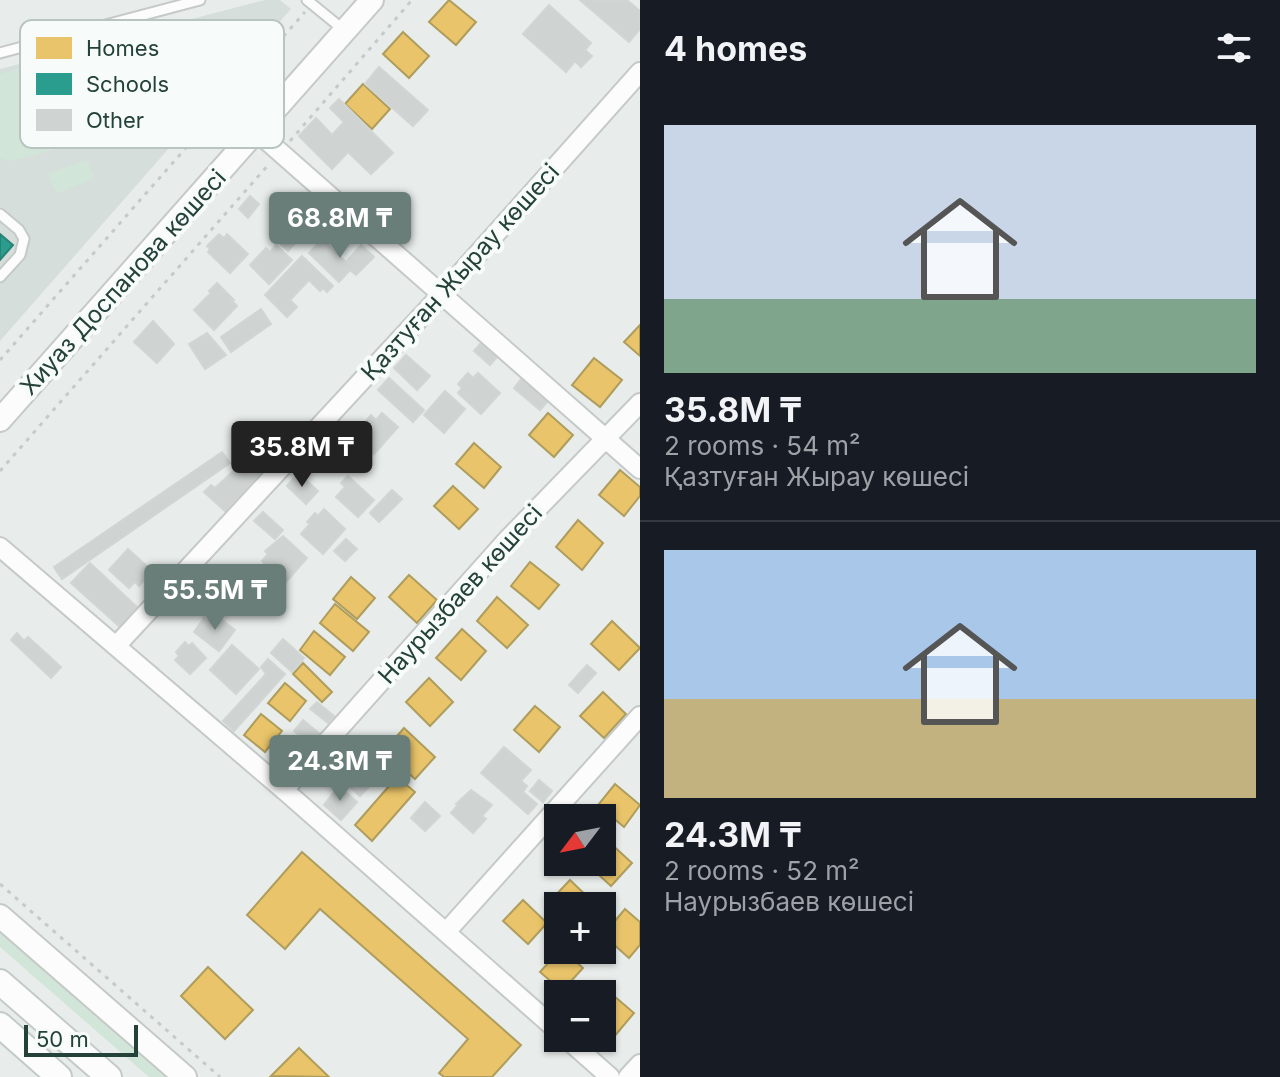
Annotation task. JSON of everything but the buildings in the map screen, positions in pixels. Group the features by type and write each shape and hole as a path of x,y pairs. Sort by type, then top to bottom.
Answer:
{"main road":[{"path":"0,982 109,1077"},
{"path":"0,1025 59,1077"}],"street":[{"name":"Хиуаз Доспанова көшесі","path":"341,28 358,0"},
{"name":"Хиуаз Доспанова көшесі","path":"284,92 341,28 372,0"},
{"name":"Қазтуған Жырау көшесі","path":"116,646 442,294 640,72"},
{"name":"Хиуаз Доспанова көшесі","path":"0,402 234,148"},
{"name":"Хиуаз Доспанова көшесі","path":"0,420 235,148"},
{"path":"274,148 640,469"},
{"name":"Наурызбаев көшесі","path":"284,790 507,540 640,403"},
{"path":"0,547 447,931 544,1018"},
{"path":"447,931 640,716"},
{"path":"0,916 185,1077"},
{"path":"582,1052 610,1077"},
{"path":"628,1077 640,1064"}],"lane":[{"path":"125,20 200,0"},
{"path":"309,2 341,28"},
{"path":"0,53 20,48"},
{"path":"0,214 19,230 24,239 20,255 0,277"}],"path":[{"path":"284,147 412,0"},
{"path":"284,31 309,2"},
{"path":"0,360 183,148"},
{"path":"0,471 283,148"},
{"path":"0,884 220,1077"}],"shaded area":[{"path":"265,0 280,0 291,9 281,20 188,20"},
{"path":"20,64 20,148 169,148 0,341 0,69"}],"green space":[{"path":"20,69 20,148 59,148 11,161 0,158 0,74"},
{"path":"87,160 94,179 56,193 48,174"},
{"path":"0,924 175,1077 149,1077 0,947"}]}
